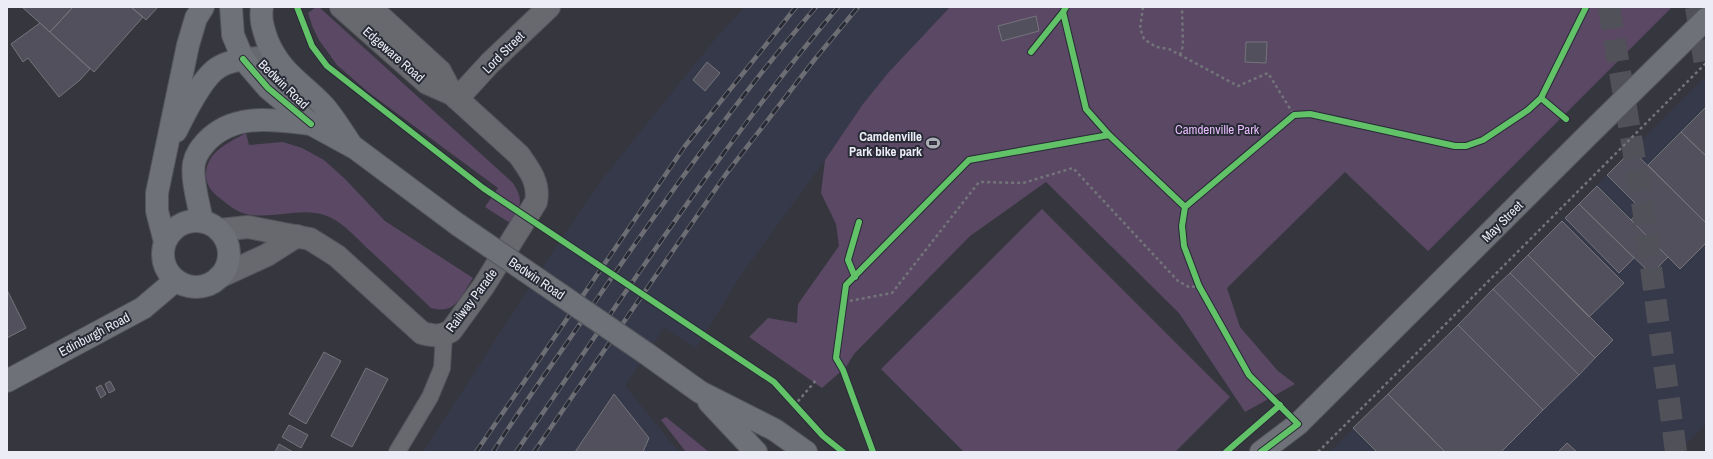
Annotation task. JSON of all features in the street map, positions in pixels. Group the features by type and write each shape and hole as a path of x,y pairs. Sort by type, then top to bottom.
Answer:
{"main road":[{"path":"164,242 157,211 157,193 170,123 188,45 196,18 203,7"},
{"name":"Bedwin Road","path":"231,7 230,17 233,35 243,60 268,88 311,124 355,148 457,224 700,392 775,430 806,452"},
{"name":"Bedwin Road","path":"262,7 262,27 275,57 289,74 323,105 355,148"},
{"name":"May Street","path":"1261,452 1298,424 1586,136 1706,19"},
{"path":"165,156 188,107 210,76 219,67 232,61 243,60"},
{"path":"210,225 194,164 197,152 209,139 225,128 247,120 270,120 311,124"},
{"path":"191,221 210,225 225,238 228,248 228,258 225,269 219,278 200,286 190,286 176,280 166,269 163,260 162,250 164,242 170,232 180,224 191,221"},
{"name":"Edinburgh Road","path":"7,381 143,308 176,280"},
{"name":"Bedwin Road","path":"700,392 756,452"},
{"name":"May Street","path":"1279,452 1298,424"}],"street":[{"name":"Edgeware Road","path":"341,7 374,19 409,56 440,71 455,96 519,155 533,176 536,188"},
{"name":"Lord Street","path":"455,96 549,7"},
{"path":"243,60 275,57"},
{"name":"Railway Parade","path":"210,225 248,227 310,239 337,256 422,333 434,337 444,335 451,331 483,287 536,202 536,188"},
{"path":"219,278 267,255 297,236"}],"lane":[{"path":"397,452 430,397 442,368 444,335"}],"path":[{"path":"1143,7 1140,28 1144,39 1156,47 1169,49 1238,86 1268,73 1294,116"},
{"path":"1180,55 1183,46 1182,7"},
{"path":"1318,452 1706,63"},
{"path":"843,309 844,299 892,293 979,182 1023,183 1072,168 1178,281 1189,287 1199,286"},
{"path":"1196,279 1203,293"},
{"path":"799,411 792,403 822,374"}],"shaded area":[{"path":"745,7 950,7 888,73 863,104 825,160 743,272 696,348 664,328 625,386 679,452 423,452 553,251 603,178 716,38"},
{"path":"1706,76 1706,424 1678,452 1330,452"}],"green space":[{"path":"316,7 319,7 513,183 519,194 520,203 517,212 510,223 485,207 498,188 368,92 337,65 319,40 313,28 308,13"},
{"name":"Camdenville Park","path":"950,7 1672,7 1428,251 1345,172 1227,288 1240,327 1278,371 1295,384 1245,412 1179,313 1046,182 970,236 854,354 846,367 822,388 749,337 768,318 797,323 798,304 839,246 836,224 821,193 825,160 863,104 888,73"},
{"path":"246,133 249,145 283,142 302,148 324,160 344,178 385,221 473,278 461,297 452,306 446,309 431,308 348,230 327,216 307,212 266,215 246,214 227,204 209,187 206,177 207,168 209,161 219,149"},
{"path":"1042,209 1230,397 1175,452 964,452 881,369"},
{"path":"666,417 709,452 686,452 661,420"}],"building":[{"path":"22,7 73,7 50,32"},
{"path":"73,7 131,7 143,17 94,72 50,32"},
{"path":"131,7 158,7 146,20"},
{"path":"1036,16 1039,31 1002,41 998,26"},
{"path":"40,23 90,69 80,80 59,97 28,58 23,62 11,44"},
{"path":"1246,42 1267,42 1266,63 1245,62"},
{"path":"707,62 720,73 705,91 693,80"},
{"path":"1706,107 1706,156 1681,132"},
{"path":"1681,132 1706,156 1706,223 1648,165"},
{"path":"1632,150 1706,223 1706,243 1680,269 1631,220 1641,209 1607,175"},
{"path":"1597,186 1668,257 1651,274 1579,204"},
{"path":"1579,204 1634,258 1619,273 1565,218"},
{"path":"1562,221 1624,283 1589,317 1528,255"},
{"path":"1528,255 1613,340 1595,358 1510,273"},
{"path":"1510,273 1595,358 1579,375 1493,289"},
{"path":"1493,289 1579,375 1543,410 1458,325"},
{"path":"7,290 26,328 7,338"},
{"path":"1458,325 1543,410 1501,452 1445,452 1388,394"},
{"path":"324,352 341,361 306,424 289,414"},
{"path":"366,368 388,379 352,447 331,436"},
{"path":"110,381 115,390 109,393 105,384"},
{"path":"101,385 106,394 101,398 96,388"},
{"path":"614,394 649,438 643,452 575,452"},
{"path":"1388,394 1445,452 1377,452 1353,428"},
{"path":"289,425 308,435 301,448 282,437"},
{"path":"1567,443 1577,452 1558,452"},
{"path":"279,444 293,452 275,452"}],"tunnel":[{"path":"1609,7 1643,208 1676,452"},
{"path":"1696,7 1706,71"}],"railway":[{"path":"476,452 685,146 796,7"},
{"path":"493,452 615,273 698,156 755,80 816,7"},
{"path":"516,452 672,225 753,114 838,7"},
{"path":"534,452 726,174 815,59 858,7"}],"cycle path":[{"path":"297,7 312,46 327,66 483,188 774,382 823,436 843,452"},
{"path":"1066,7 1063,12 1086,109 1109,135 1185,207 1182,226 1184,246 1199,286 1249,375 1298,424 1261,452"},
{"path":"1566,119 1541,98 1586,7"},
{"path":"1031,52 1063,12"},
{"path":"243,59 268,88 311,124"},
{"path":"1185,207 1294,115 1310,114 1455,146 1466,146 1483,140 1528,110 1541,98"},
{"path":"873,452 843,370 836,358 846,285 969,160 1109,135"},
{"path":"855,277 848,260 859,222"},
{"path":"1226,452 1280,405"}],"place":[{"name":"Camdenville Park bike park","path":"933,143"}]}
